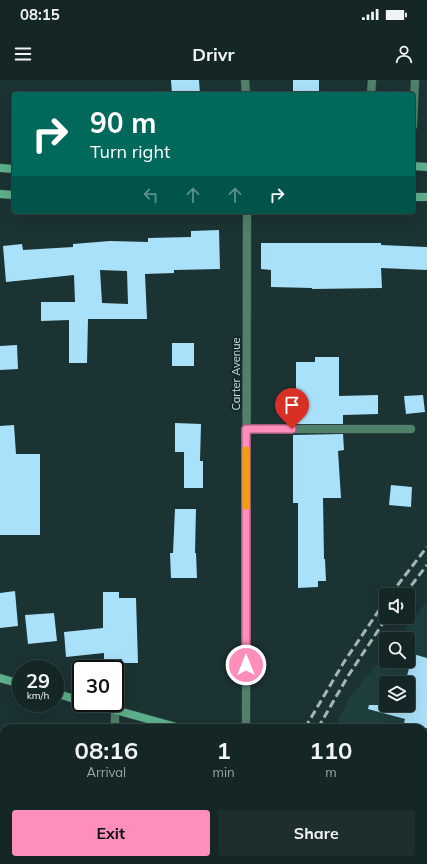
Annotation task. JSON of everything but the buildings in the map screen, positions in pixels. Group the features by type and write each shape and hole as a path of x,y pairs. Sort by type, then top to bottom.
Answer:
{"street":[{"path":"245,80 246,92"},
{"path":"372,80 372,92"},
{"path":"414,92 415,80"},
{"path":"415,166 427,167"},
{"path":"0,168 12,169"},
{"path":"0,194 12,195"},
{"path":"415,197 427,197"},
{"name":"Carter Avenue","path":"246,724 247,214"},
{"path":"246,429 411,429"},
{"path":"0,678 12,681"},
{"path":"115,712 115,724"},
{"path":"122,712 166,724"}],"shaded area":[{"path":"427,601 427,724 337,724 348,700 379,662 379,668 415,668 415,632 403,632 409,624 415,624 415,616"}],"railway":[{"path":"395,588 427,547"},
{"path":"409,588 427,565"},
{"path":"307,724 344,662 379,610"},
{"path":"320,724 348,676 382,624"}],"slow traffic":[{"path":"246,450 246,506"}],"route":[{"path":"246,665 246,429 292,429"}]}
